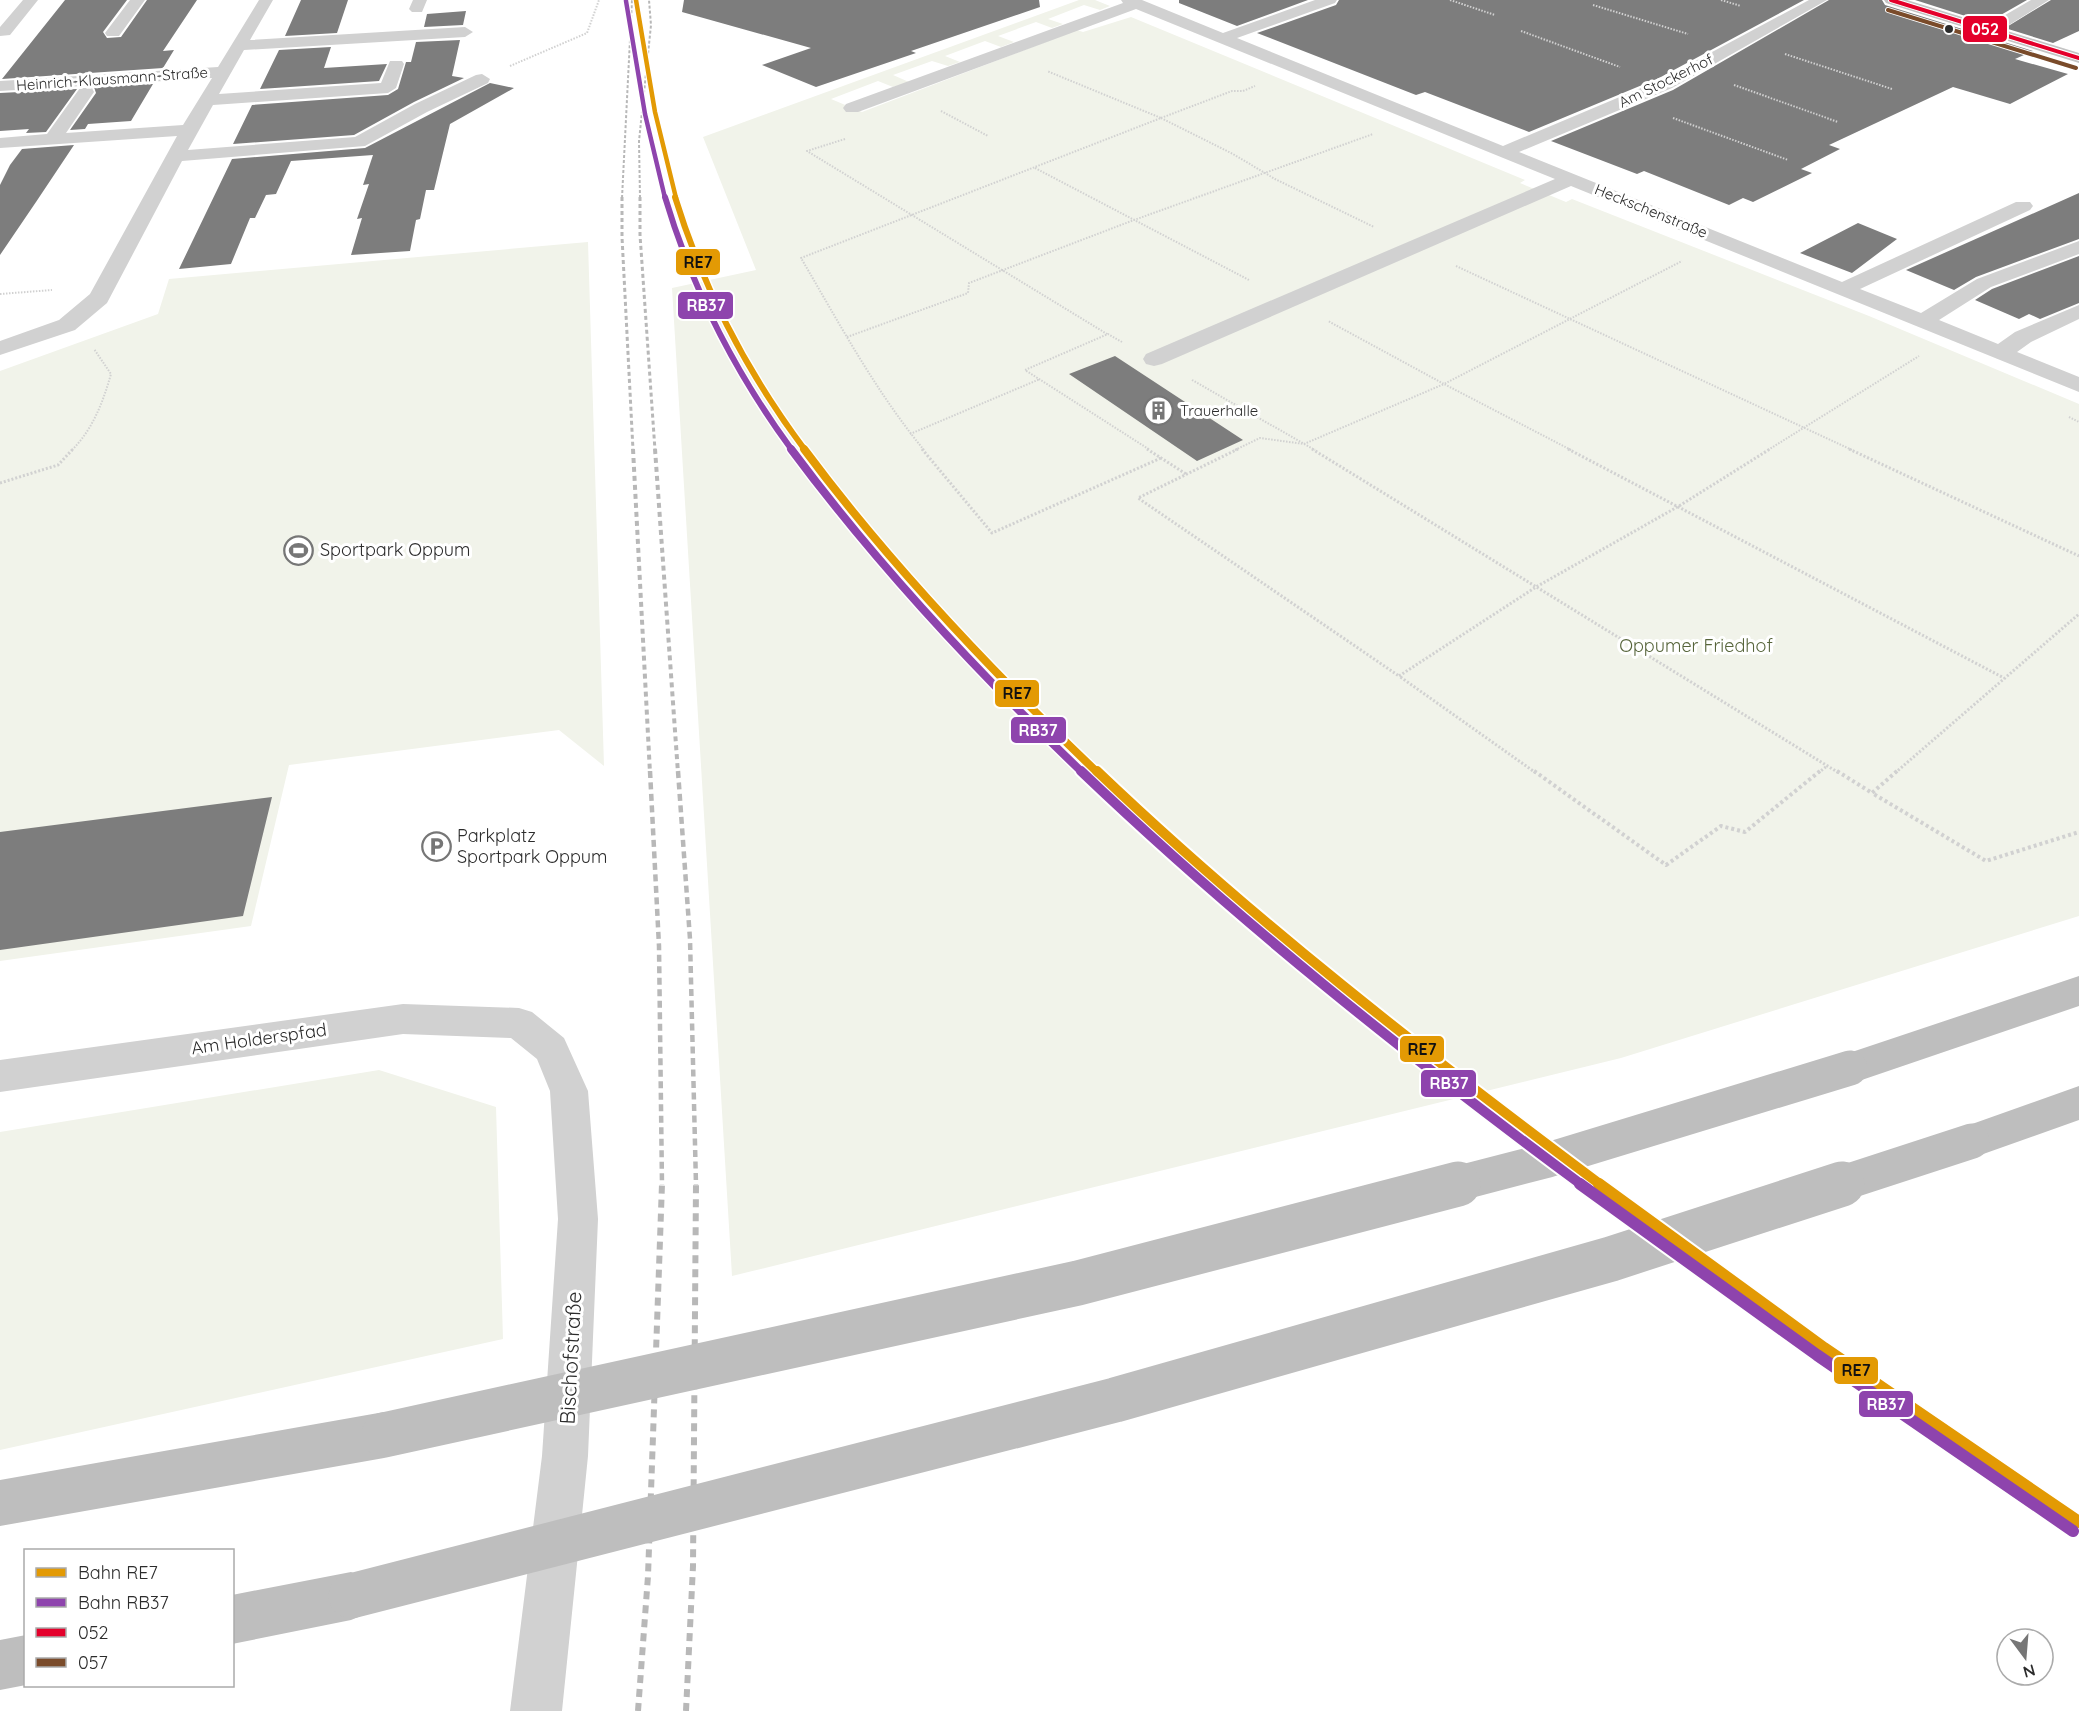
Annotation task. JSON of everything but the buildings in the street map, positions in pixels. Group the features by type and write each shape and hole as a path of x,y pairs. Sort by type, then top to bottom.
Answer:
{"highway":[{"path":"0,1503 384,1435 1078,1283 1548,1161 1850,1068 2079,991"},
{"path":"234,1620 351,1596 1138,1394 1611,1259 1972,1141 2079,1103"},
{"path":"0,1665 24,1660"}],"main road":[{"path":"1891,0 2079,58"}],"street":[{"path":"4,32 31,0"},
{"path":"113,33 138,0"},
{"name":"Heinrich-Klausmann-Straße","path":"0,348 67,326 99,298 189,130 266,0"},
{"path":"1224,38 1263,22 1330,0"},
{"name":"Am Stockerhof","path":"1506,151 1666,84 1820,0"},
{"path":"1977,26 2004,22 2042,0"},
{"path":"852,108 1143,3"},
{"name":"Heckschenstraße","path":"1143,3 1224,38 2079,384"},
{"path":"207,100 388,88 417,8"},
{"path":"238,46 465,32"},
{"name":"Heinrich-Klausmann-Straße","path":"0,86 223,72"},
{"path":"175,156 359,142 421,108 482,79"},
{"path":"52,140 86,92"},
{"path":"0,143 189,130"},
{"path":"1154,359 1572,179"},
{"path":"1843,289 2023,206"},
{"path":"1923,321 1984,283 2079,247"},
{"path":"2000,353 2023,337 2079,311"},
{"name":"Am Holderspfad","path":"0,1076 403,1019 519,1023"},
{"name":"Bischofstraße","path":"519,1023 551,1049 569,1091 578,1220 565,1456 536,1711"}],"path":[{"path":"482,79 586,33 599,0"},
{"path":"1450,0 1495,15"},
{"path":"1593,5 1892,89"},
{"path":"1521,31 1666,84"},
{"path":"1040,68 1161,118 1233,154 1266,174 1416,247 2079,556"},
{"path":"1691,70 1838,122"},
{"path":"1161,458 992,533 909,434 847,337 801,258 1232,91 1243,91 1259,85"},
{"path":"1626,101 1788,160"},
{"path":"937,107 988,136"},
{"path":"847,337 968,293 969,283 1134,220 1383,130"},
{"path":"851,138 807,151 1108,334 1304,444 1827,766 1986,861 2079,832"},
{"path":"1688,258 1444,384 2004,678"},
{"path":"0,483 58,465 80,442 101,408 111,374 88,339 67,326"},
{"path":"1108,334 1025,369 1186,474"},
{"path":"1399,676 1536,588 1679,506 1921,354"},
{"path":"909,434 1040,380"},
{"path":"1304,444 1260,438 1138,498 1399,676 1666,865 1721,826 1745,832 1827,766"},
{"path":"1872,793 2079,614"}],"green space":[{"name":"Oppumer Friedhof","path":"1079,0 1095,0 1110,6 1100,10 1084,5 1048,19 1063,24 1052,28 1036,22 998,36 1014,42 1001,47 985,41 945,56 960,62 948,66 932,61 893,75 909,82 893,87 878,81 831,99 862,112 1077,30 1083,32 1131,17 1525,180 1520,183 1566,202 1572,199 1869,316 2079,404 2079,916 1621,1058 732,1276 672,288 756,270 703,137"},
{"name":"Sportpark Oppum","path":"588,242 604,766 559,730 289,765 251,926 0,961 0,371 158,314 169,279"},
{"path":"379,1070 496,1107 503,1339 0,1450 0,1132"}],"railway":[{"path":"622,198 632,0"},
{"path":"640,198 639,141 651,25 649,0"},
{"path":"622,198 633,450"},
{"path":"640,198 640,235 655,450"},
{"path":"633,449 650,773"},
{"path":"655,449 678,773"},
{"path":"650,771 659,946 662,1184"},
{"path":"678,771 690,939 696,1185"},
{"path":"638,1711 648,1576 662,1184"},
{"path":"686,1711 693,1566 696,1185"}],"rail line":[{"name":"RE7","path":"636,0 655,112 672,186 696,258 737,345 767,395 835,490 872,536 949,623 1057,734 1127,800 1271,927 1345,988 1497,1107 1698,1257 1887,1392 2079,1522"},
{"name":"RB37","path":"626,1 645,114 662,188 686,261 727,348 789,447 825,494 900,585 979,670 1117,806 1262,933 1412,1055 1566,1173 1754,1310 1880,1400 2073,1531"}],"transit line":[{"name":"052","path":"1891,0 2079,58"},
{"name":"057","path":"1888,10 2076,68"}],"place":[{"name":"Trauerhalle","path":"1159,411"},
{"name":"Sportpark Oppum","path":"299,550"},
{"name":"Parkplatz Sportpark Oppum","path":"436,846"}]}
